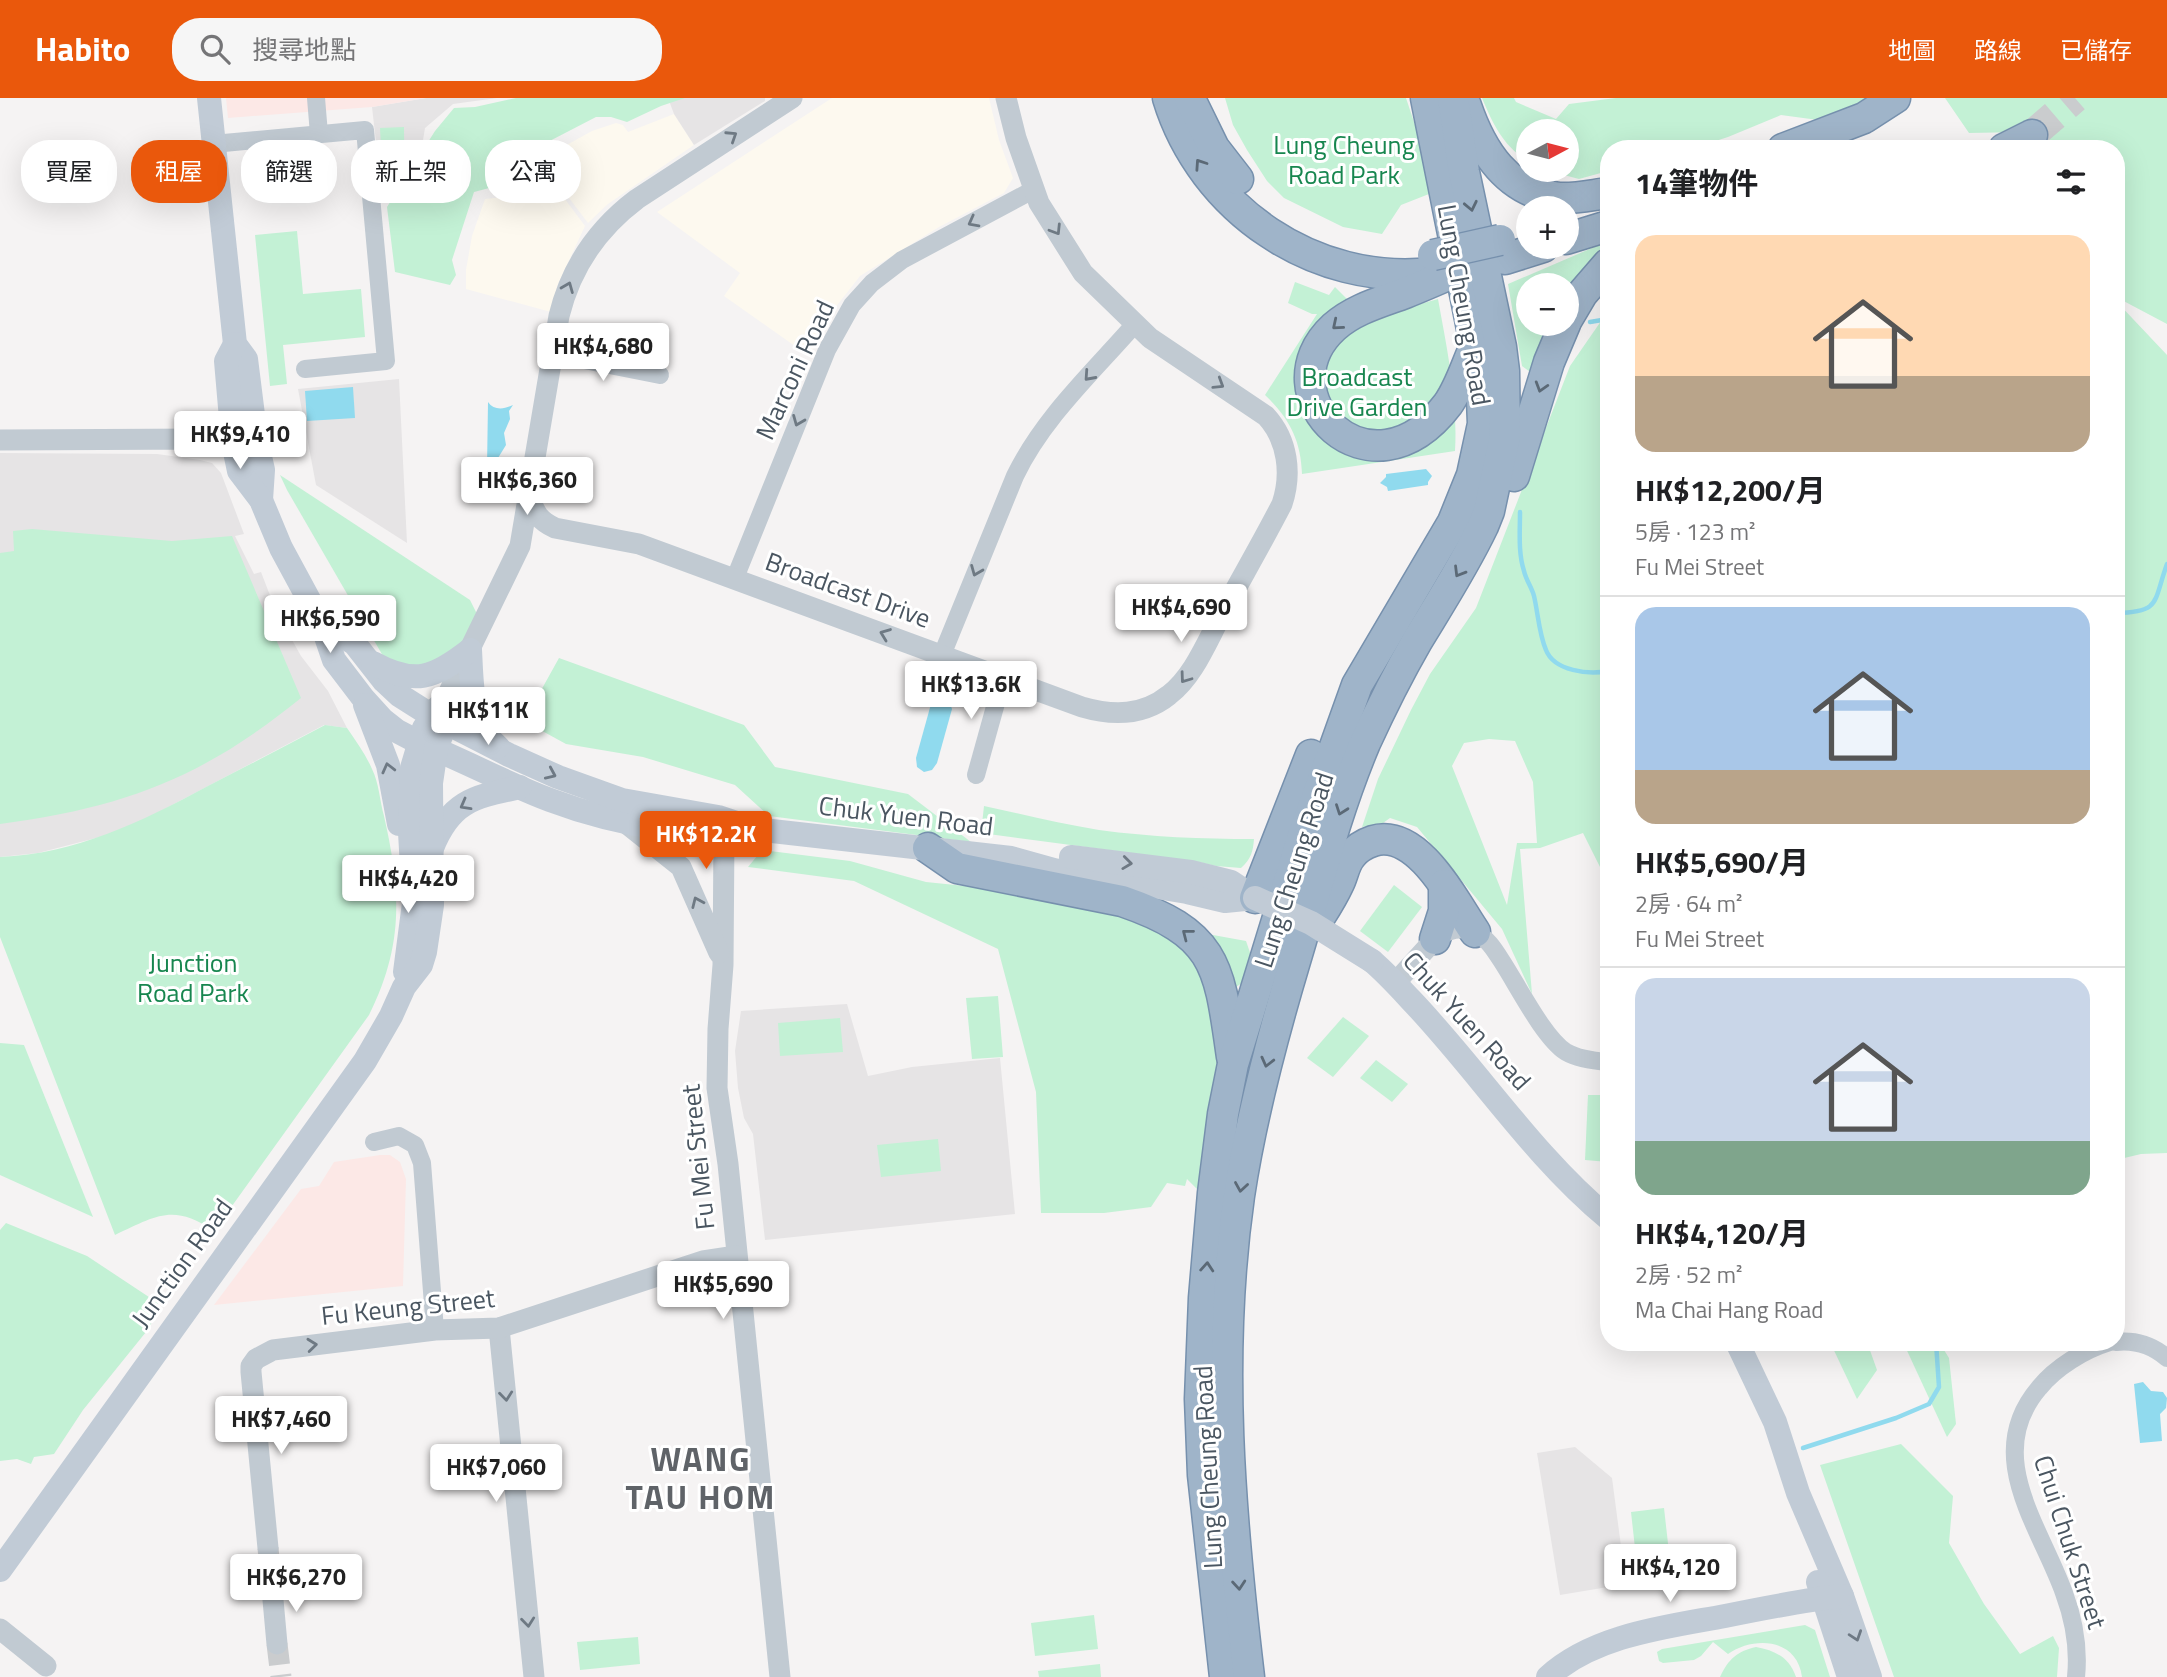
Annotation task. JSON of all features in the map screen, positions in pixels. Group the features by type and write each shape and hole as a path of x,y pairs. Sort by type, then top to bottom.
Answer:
{"highway":[{"path":"1168,98 1189,146 1223,194 1257,225 1292,247 1328,262 1367,272 1408,278 1459,270 1511,244"},
{"path":"1190,98 1214,148 1250,192 1282,217 1320,237 1369,252 1408,278"},
{"path":"1213,98 1223,131 1250,192"},
{"name":"Lung Cheung Road","path":"1226,1677 1203,1475 1200,1399 1213,1193 1223,1114 1233,1064 1303,836 1357,685 1439,549 1459,509 1472,475 1484,410 1481,374 1426,98"},
{"name":"Lung Cheung Road","path":"1249,1677 1228,1451 1226,1399 1230,1297 1245,1159 1281,1005 1318,876 1364,746 1401,670 1465,562 1489,512 1505,436 1503,360 1464,172 1453,98"},
{"path":"1464,98 1475,132 1485,151 1505,174 1519,185 1559,198 1600,194"},
{"path":"1809,140 1864,118 1895,98"},
{"path":"2022,140 2032,135"},
{"path":"1580,227 1600,212"},
{"path":"1475,346 1458,388 1448,403 1426,427 1402,442 1388,446 1365,445 1349,440 1335,431 1320,413 1311,390 1313,358 1323,339 1336,325 1446,253 1511,244"},
{"path":"1579,299 1600,273"},
{"path":"1489,512 1515,474 1549,362 1560,336"},
{"path":"1255,898 1322,731 1357,685"},
{"path":"1296,960 1337,888 1349,858 1366,844 1380,839 1401,845 1424,860 1475,932"},
{"path":"928,848 957,868 1060,887 1144,909 1189,935 1209,957 1218,974 1233,1064"},
{"path":"1435,939 1444,911 1444,885"}],"main road":[{"path":"209,98 213,140"},
{"path":"219,203 235,344 226,361 245,441 239,471 261,500 281,548 321,622 334,660 363,698 390,725 427,745"},
{"path":"321,622 355,643 399,695 440,712"},
{"path":"367,659 391,673 424,677 447,668 470,650"},
{"path":"470,650 472,686 479,719 494,744 509,755"},
{"path":"363,698 388,765 399,827 421,854 446,819 461,806 484,795 520,787"},
{"name":"Junction Road","path":"0,1570 365,1061 404,987 421,965 432,905 421,854 431,783 427,745 440,712"},
{"name":"Chuk Yuen Road","path":"440,712 509,755 558,777 612,797 721,826 1011,858 1058,856 1189,882 1231,882 1255,898 1324,930 1372,961 1394,979 1459,1052 1531,1140 1571,1184 1600,1210"},
{"name":"Chuk Yuen Road","path":"427,745 548,800 627,824 691,833 721,826"},
{"path":"1741,1351 1775,1422 1832,1597 1849,1677"},
{"path":"1548,1677 1576,1658 1621,1638 1706,1619 1832,1597"},
{"path":"1832,1597 1870,1677"}],"street":[{"path":"316,98 319,134"},
{"path":"440,712 520,547 562,303 575,270 592,242 610,222 659,183 792,98"},
{"name":"Broadcast Drive","path":"555,528 639,544 1082,707 1105,713 1141,710 1162,701 1187,677 1282,504 1287,488 1288,469 1281,439 1271,422 1258,409 1187,364 1134,325 1083,273 1033,190 1006,98"},
{"path":"227,143 365,130 386,361 305,369"},
{"name":"Marconi Road","path":"735,578 827,350 852,305 872,283 902,260 1033,190"},
{"path":"942,656 1015,476 1030,448 1052,418 1134,325"},
{"path":"554,354 660,375"},
{"path":"0,440 245,441"},
{"path":"530,498 534,512 543,522 555,528"},
{"path":"520,547 534,536 555,528"},
{"path":"976,775 1003,677"},
{"name":"Fu Mei Street","path":"627,824 681,867 723,965"},
{"name":"Fu Mei Street","path":"721,826 723,965 717,1088 728,1164 780,1677"},
{"path":"1394,979 1435,939 1457,929 1475,932 1490,943 1541,1025 1557,1044 1573,1055 1600,1060"},
{"path":"374,1142 399,1136 415,1145 422,1163 435,1330"},
{"name":"Fu Keung Street","path":"268,1548 251,1366 256,1359 272,1350 435,1330 499,1328 703,1261 736,1256"},
{"path":"499,1328 534,1677"},
{"path":"2125,1341 2150,1347 2167,1358"},
{"name":"Chui Chuk Street","path":"2076,1677 2076,1641 2070,1611 2060,1580 2020,1488 2015,1468 2014,1445 2023,1412 2042,1385 2090,1351"},
{"path":"272,1589 278,1644"},
{"path":"0,1629 46,1667"}],"shaded area":[{"path":"226,98 426,98 372,107 228,118"},
{"path":"426,98 497,98 453,104 425,128 423,140 376,140 372,107"},
{"path":"668,98 765,98 765,101 694,145 674,114"},
{"path":"832,98 989,98 999,140 1013,178 1004,193 939,227 860,276 831,313 809,356 724,296 740,273 657,212"},
{"path":"674,114 694,145 608,204 588,223 573,203 581,203 581,140 576,140 616,123 623,125 628,132"},
{"path":"485,199 485,203 568,203 585,226 557,286 551,312 466,289 466,270 472,236"},
{"path":"399,379 407,543 316,485 298,389"},
{"path":"0,453 157,454 212,463 221,473 244,534 235,536 254,574 261,572 276,611 301,656 328,691 347,728 324,725 136,824 104,836 38,853 0,857"},
{"path":"847,1004 868,1076 912,1067 1000,1058 1015,1214 765,1240 753,1134 744,1118 738,1088 735,1051 741,1011"},
{"path":"390,1155 400,1162 406,1179 403,1286 214,1305 301,1189 319,1186 334,1162"},
{"path":"1575,1447 1612,1478 1626,1584 1560,1595 1537,1453"}],"green space":[{"path":"516,98 685,98 627,122 611,117 596,117 552,140 485,140 485,189 474,192 471,201 471,140 429,140 454,108 475,107"},
{"name":"Lung Cheung Road Park","path":"1225,98 1406,98 1416,128 1429,194 1401,205 1382,234 1343,227 1284,198 1267,181 1233,125"},
{"path":"1482,98 1514,98 1516,102 1556,119 1516,119 1516,152 1505,141"},
{"path":"1616,98 1869,98 1857,107 1818,120 1781,115 1719,140 1600,140 1600,173 1579,179 1579,119 1556,119 1569,104"},
{"path":"1945,98 2167,98 2167,324 2125,302 2125,140 2026,140 2023,132 1969,133"},
{"path":"404,127 404,140 381,140 380,128"},
{"path":"390,203 470,203 452,260 456,275 450,285 395,272 387,207"},
{"path":"297,231 303,294 361,289 365,337 283,345 287,384 270,386 255,235"},
{"path":"1600,245 1600,249 1579,275 1534,273 1566,259 1579,259 1579,254"},
{"path":"1516,281 1516,331 1508,284"},
{"name":"Broadcast Drive Garden","path":"1295,282 1329,295 1335,287 1367,319 1438,299 1453,394 1455,451 1302,474 1299,451 1292,430 1281,412 1265,395 1317,314 1288,303"},
{"path":"2125,311 2167,355 2167,1153 2125,1158"},
{"path":"1600,323 1600,867 1583,833 1540,848 1520,849 1532,994 1502,929 1417,827 1390,818 1383,823 1362,827 1378,779 1411,710 1430,674 1476,608 1570,366","holes":["1489,739 1515,741 1533,782 1537,843 1517,843 1507,905 1452,766 1464,743"]},
{"path":"1517,336 1552,336 1537,377 1522,366"},
{"path":"280,475 470,600 477,614 468,639 418,671 383,656"},
{"path":"32,529 172,541 232,536 301,698 230,749 161,785 86,808 0,824 0,553 14,551 13,531"},
{"path":"559,658 744,725 775,767 908,794 971,842 769,816 735,785 643,757 566,744 524,721"},
{"name":"Junction Road Park","path":"325,725 347,728 370,764 390,843 396,917 394,941 380,989 369,1015 214,1231 187,1217 164,1215 115,1235 0,937 0,857 55,850 132,824"},
{"path":"984,806 1099,830 1176,837 1254,839 1254,844 1249,858 1241,868 981,833"},
{"path":"762,850 850,861 926,882 1004,890 1173,929 1202,963 1220,1063 1198,1190 1187,1179 1185,1186 1167,1183 1151,1207 1104,1213 1041,1213 1036,1092 998,949 854,881 748,867"},
{"path":"1394,885 1422,907 1388,952 1360,931"},
{"path":"1202,933 1246,941 1257,973 1233,989"},
{"path":"998,996 1003,1057 972,1059 966,998"},
{"path":"1343,1017 1369,1036 1333,1077 1307,1058"},
{"path":"840,1018 843,1052 780,1056 778,1023"},
{"path":"0,1043 24,1045 93,1217 0,1175"},
{"path":"1376,1060 1408,1084 1392,1102 1360,1078"},
{"path":"1588,1095 1600,1095 1600,1161 1585,1160"},
{"path":"938,1139 941,1171 881,1177 877,1145"},
{"path":"6,1223 87,1256 158,1303 150,1327 83,1410 54,1454 34,1457 31,1464 17,1459 0,1461 0,1230"},
{"path":"1834,1351 1870,1351 1877,1370 1857,1399"},
{"path":"1907,1351 1945,1351 1949,1358 1956,1424 1947,1437"},
{"path":"1901,1444 1953,1496 1949,1543 1984,1604 2020,1654 2053,1636 2059,1648 2057,1677 1894,1677 1820,1465"},
{"path":"1664,1508 1671,1570 1638,1575 1631,1512"},
{"path":"1094,1615 1098,1649 1035,1656 1031,1623"},
{"path":"1805,1625 1815,1630 1830,1677 1802,1677 1792,1654 1773,1644 1750,1645 1728,1654 1713,1642 1694,1660 1663,1663 1659,1661 1657,1652 1662,1649"},
{"path":"638,1637 640,1664 580,1670 577,1642"},
{"path":"1756,1647 1781,1656 1790,1664 1796,1677 1720,1677 1734,1657"},
{"path":"1100,1664 1101,1677 1039,1677 1038,1671"}],"water":[{"path":"353,387 355,418 307,421 305,391"},
{"path":"488,402 493,407 500,408 513,405 504,433 506,445 498,458 501,476 496,480 487,468"},
{"path":"1426,469 1432,476 1428,485 1388,491 1387,487 1380,483 1386,474"},
{"path":"940,696 948,698 952,709 937,763 932,770 924,772 917,767 916,758 931,704"},
{"path":"2143,1382 2151,1391 2163,1392 2167,1398 2166,1408 2160,1414 2162,1441 2140,1443 2134,1384"}],"waterway":[{"path":"1590,322 1600,320"},
{"path":"1520,512 1522,564 1534,596 1546,650 1556,663 1564,667 1582,672 1600,671"},
{"path":"2125,612 2141,610 2153,603 2167,564"},
{"path":"1803,1448 1896,1418 1929,1404 1939,1387 1937,1351"}],"tunnel":[{"path":"2032,135 2075,98"},
{"path":"268,1548 272,1589"},
{"path":"277,1644 281,1677"}],"district":[{"name":"WANG TAU HOM","path":"701,1478"}]}
